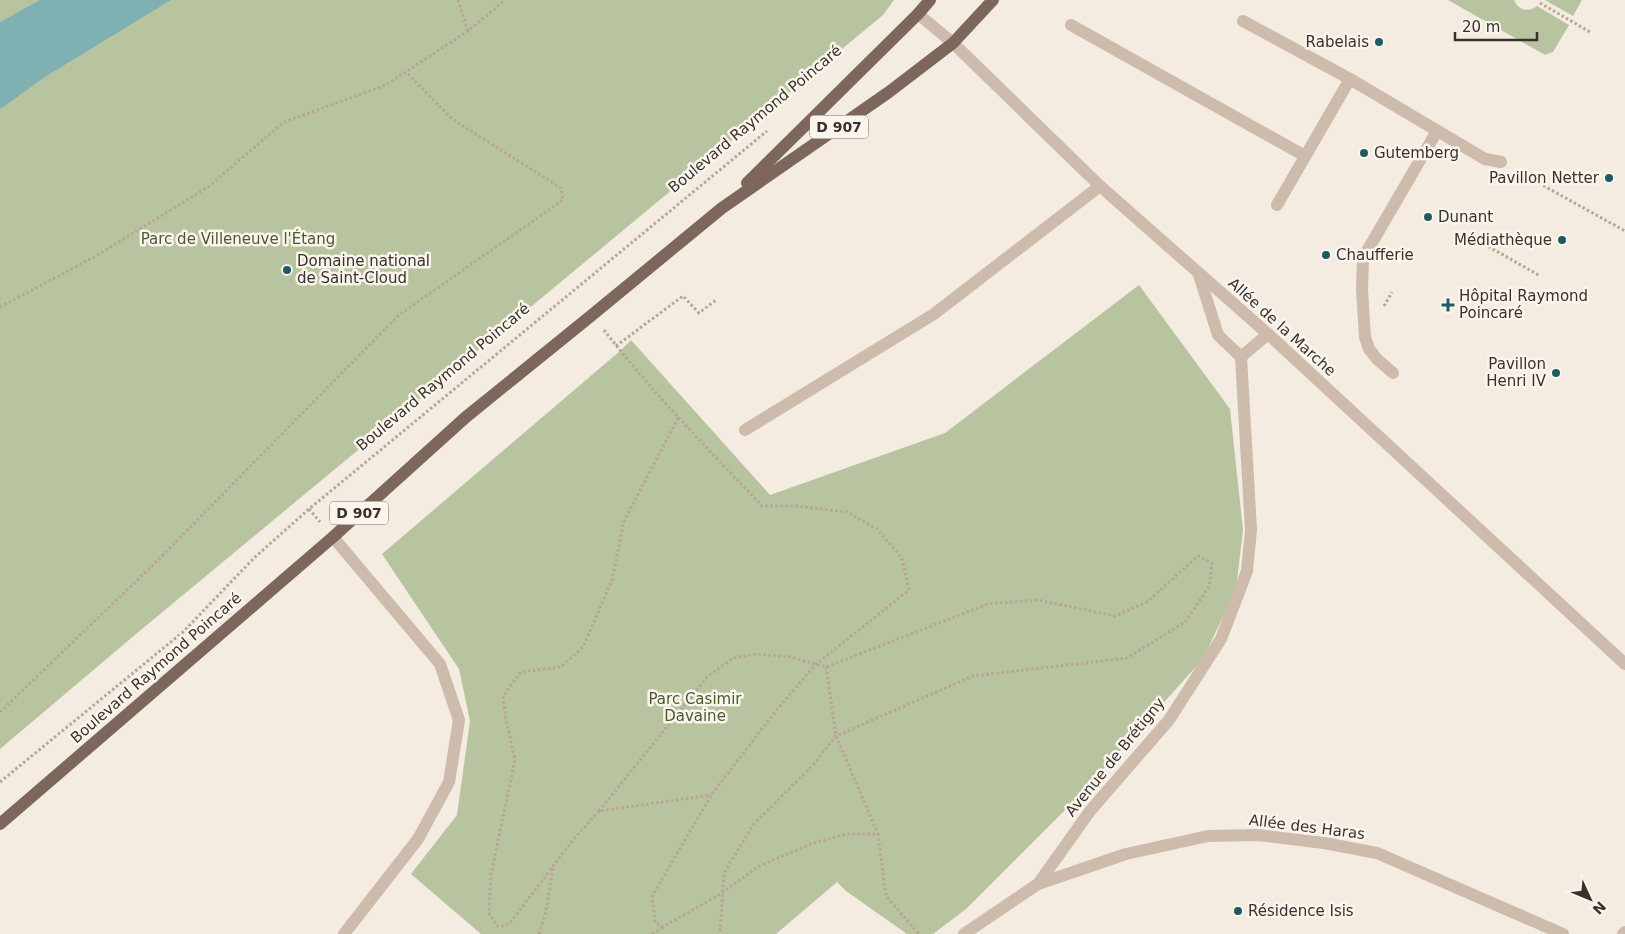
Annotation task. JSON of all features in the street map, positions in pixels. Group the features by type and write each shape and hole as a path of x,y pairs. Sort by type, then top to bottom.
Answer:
{"main road":[{"name":"Boulevard Raymond Poincaré","path":"722,208 930,0"},
{"name":"Boulevard Raymond Poincaré","path":"0,824 333,537 466,416 722,208 889,92 953,42 993,0"}],"street":[{"name":"Allée de la Marche","path":"918,14 953,42 1100,186 1268,334 1625,664"},
{"path":"1243,21 1350,79 1484,159 1501,162"},
{"path":"1071,25 1305,156"},
{"path":"1277,205 1350,79"},
{"path":"1393,373 1369,349 1365,337 1362,290 1363,258 1437,131"},
{"path":"745,430 934,314 1100,186"},
{"path":"1199,275 1218,335 1241,357 1268,334"},
{"name":"Avenue de Brétigny","path":"964,934 1038,884 1090,811 1169,720 1221,639 1247,571 1251,530 1241,357"},
{"path":"333,537 440,664 459,720 449,782 418,839 344,934"},
{"name":"Allée des Haras","path":"1038,884 1126,854 1208,836 1258,835 1324,843 1378,853 1563,934"}],"path":[{"path":"458,0 468,31"},
{"path":"0,307 96,256 208,187 284,122 386,85 468,31 505,0"},
{"path":"1540,3 1590,32"},
{"path":"0,712 153,565 399,316 563,200 561,188 452,119 406,72"},
{"name":"Boulevard Raymond Poincaré","path":"0,782 183,632 254,558 309,509 771,128"},
{"path":"1501,162 1625,231"},
{"path":"1484,244 1527,271 1540,276"},
{"path":"663,927 655,922 652,896 712,794 775,712 815,665 909,590 902,558 877,529 847,512 797,506 762,506 678,418 616,346 683,296 699,313 716,300"},
{"path":"678,418 624,521 612,580 583,647 561,667 522,672 503,696 515,760 491,874 489,913 497,926 504,926 510,923 574,840 599,812 707,677 733,658 756,654 790,657 826,667 988,604 1038,600 1115,616 1147,602 1198,556 1212,563 1209,587 1185,622 1127,658 973,676 836,736 813,765 753,825 724,873 720,934"},
{"path":"826,667 836,736 878,834 886,896 920,934"},
{"path":"599,812 712,794"},
{"path":"652,934 722,893 760,866 811,844 846,834 878,834"},
{"path":"539,934 546,911 553,867"}],"green space":[{"name":"Domaine national de Saint-Cloud","path":"0,0 894,0 883,15 0,749"},
{"path":"1448,0 1514,0 1521,8 1527,10 1537,6 1569,25 1553,52 1545,55"},
{"path":"1545,0 1582,0 1573,16"},
{"name":"Parc Casimir Davaine","path":"1139,285 1230,409 1243,530 1236,589 1203,659 1082,793 966,909 933,934 907,934 846,891 837,882 776,934 481,934 411,874 457,815 470,721 459,669 382,554 631,340 770,495 945,433"}],"water":[{"path":"40,0 171,0 48,75 0,109 0,22"}],"place":[{"name":"Rabelais","path":"1379,42"},
{"name":"Gutemberg","path":"1364,153"},
{"name":"Pavillon Netter","path":"1609,178"},
{"name":"Dunant","path":"1428,217"},
{"name":"Médiathèque","path":"1562,240"},
{"name":"Chaufferie","path":"1326,255"},
{"name":"Domaine national de Saint-Cloud","path":"287,270"},
{"name":"Hôpital Raymond Poincaré","path":"1448,305"},
{"name":"Pavillon Henri IV","path":"1556,373"},
{"name":"Résidence Isis","path":"1238,911"}],"park label":[{"name":"Parc de Villeneuve l'Étang","path":"238,239"}]}
